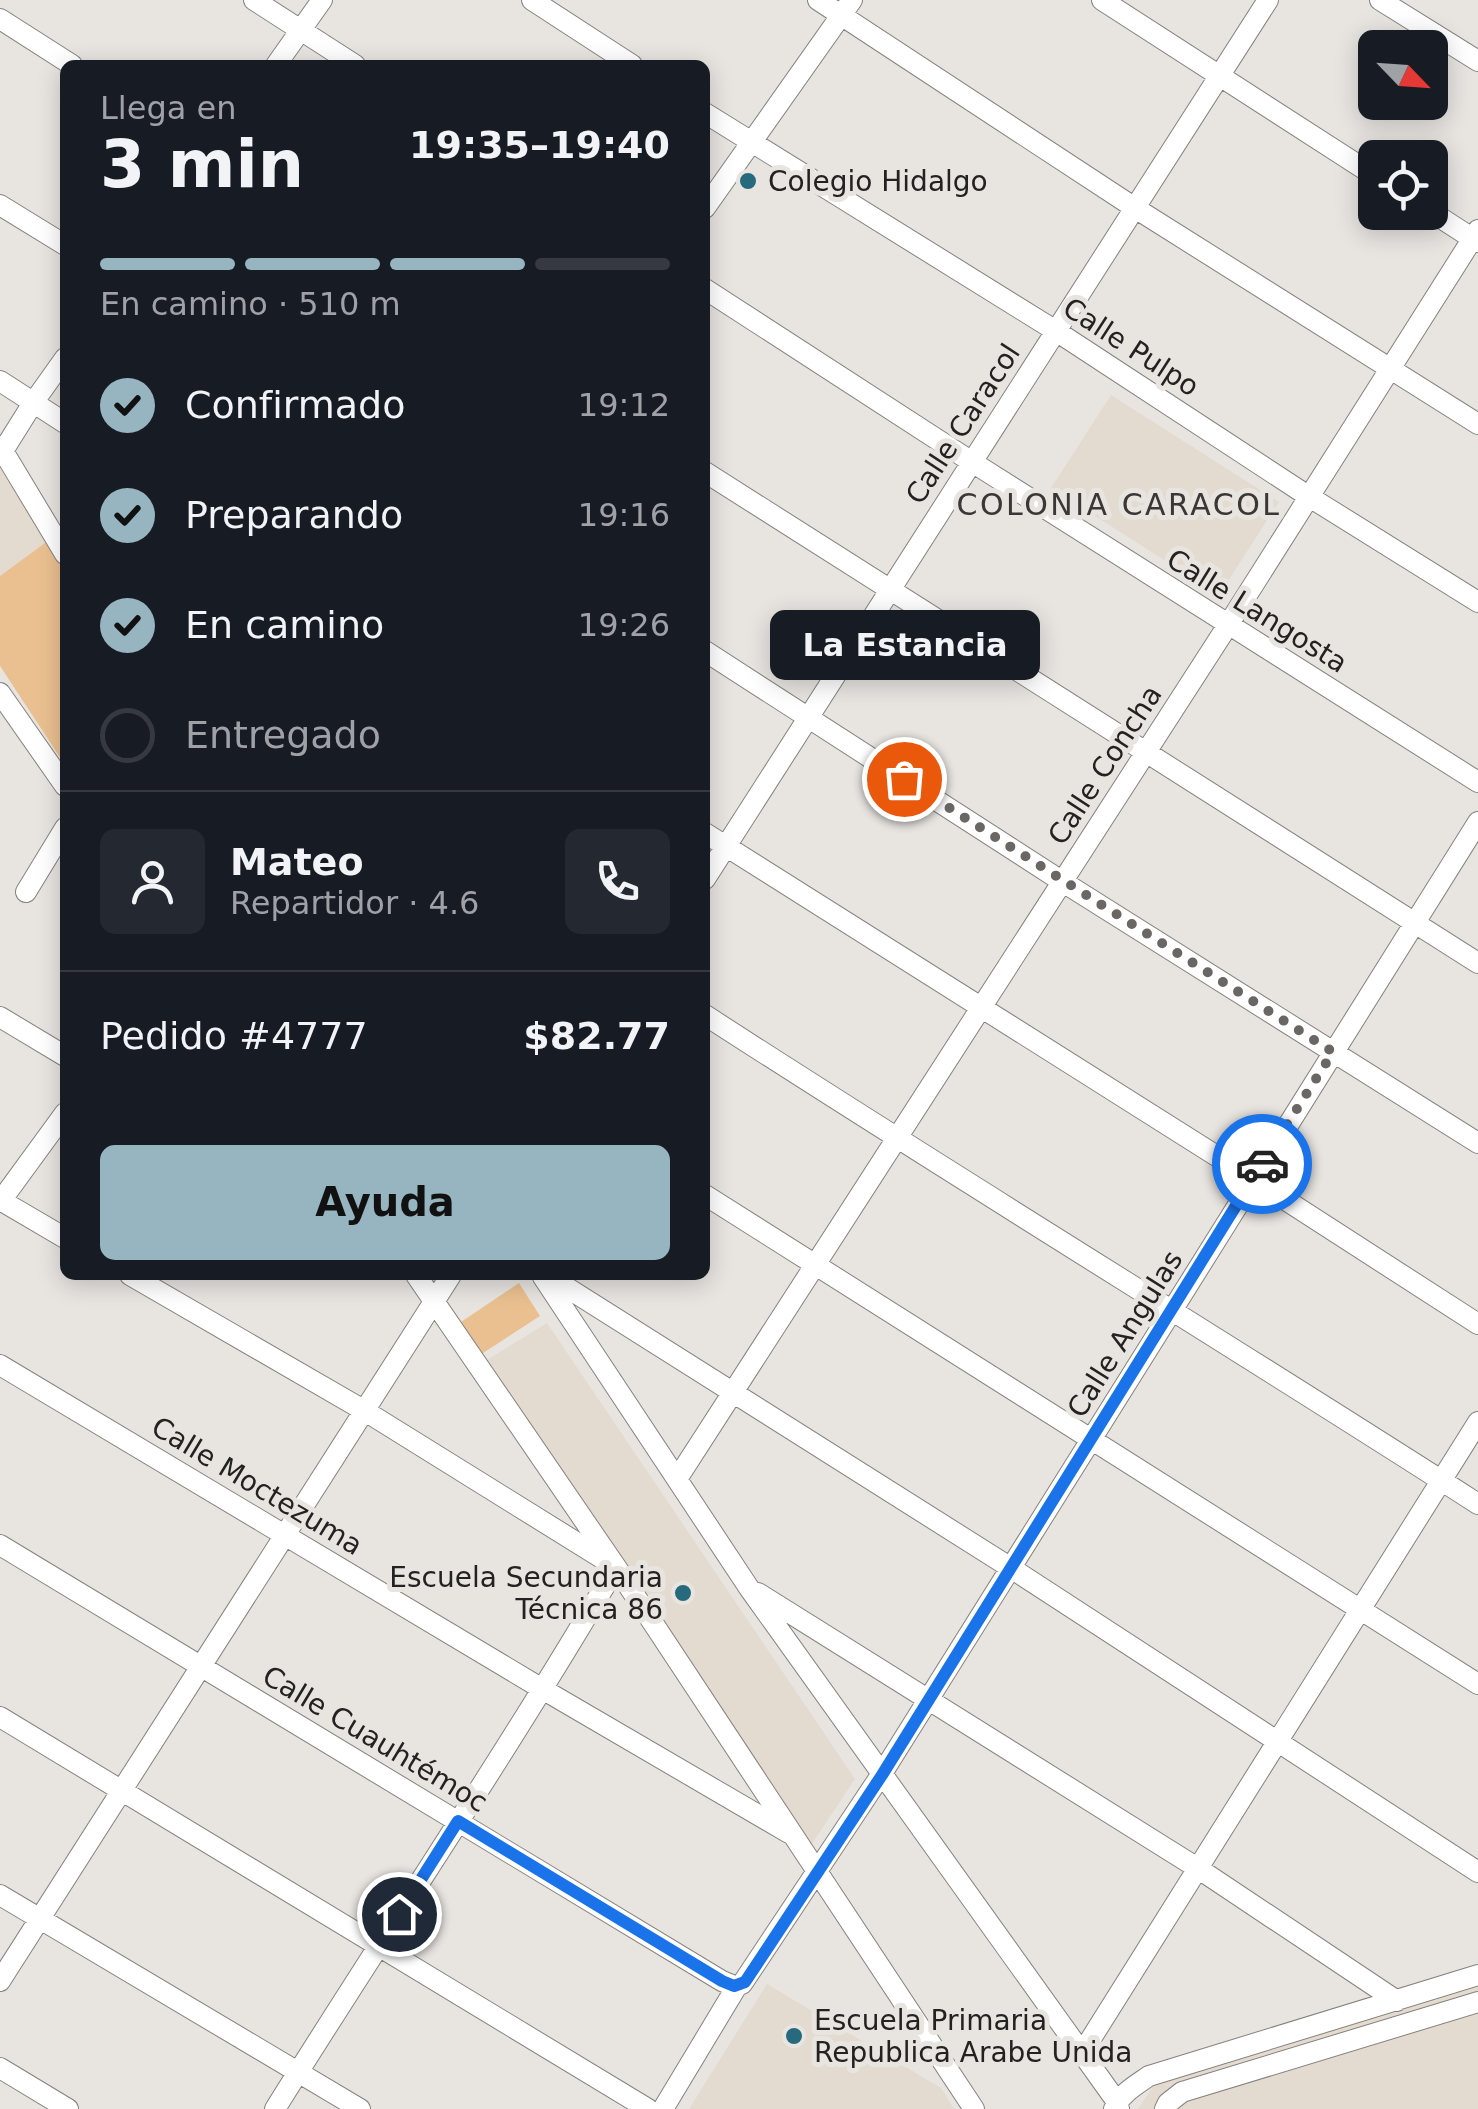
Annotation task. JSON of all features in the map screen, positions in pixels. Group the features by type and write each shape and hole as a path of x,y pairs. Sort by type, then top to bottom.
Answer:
{"street":[{"path":"254,0 347,60"},
{"path":"280,60 322,0"},
{"path":"532,0 624,60"},
{"path":"818,0 847,8 1135,208 1478,424"},
{"path":"1102,0 1358,165"},
{"name":"Calle Caracol","path":"710,871 1268,0"},
{"path":"1380,0 1478,61"},
{"path":"710,201 847,8"},
{"path":"0,19 64,60"},
{"name":"Calle Pulpo","path":"710,115 1056,331 1478,602"},
{"path":"0,204 60,242"},
{"path":"1448,221 1476,237"},
{"name":"Calle Concha","path":"677,1479 1476,237"},
{"name":"Calle Langosta","path":"710,292 1478,782"},
{"path":"60,365 2,448 60,546"},
{"path":"0,381 60,421"},
{"path":"710,475 1478,963"},
{"path":"710,655 1478,1144"},
{"path":"0,693 60,779"},
{"name":"Calle Angulas","path":"664,2109 729,1984 745,1982 882,1775 1478,822"},
{"path":"26,892 60,836"},
{"path":"710,836 1478,1324"},
{"path":"0,1017 60,1053"},
{"path":"710,1018 1478,1504"},
{"path":"60,1120 0,1201 60,1235"},
{"path":"710,1198 1478,1684"},
{"path":"139,1280 365,1411 616,1568"},
{"path":"419,1280 796,1837 974,2109"},
{"path":"0,1982 448,1280"},
{"path":"547,1280 749,1588 1117,2107 1132,2088 1149,2076 1478,1975"},
{"path":"552,1280 1011,1568 1478,1872"},
{"name":"Calle Moctezuma","path":"0,1365 796,1837"},
{"path":"1082,2053 1478,1422"},
{"name":"Calle Cuauhtémoc","path":"0,1545 729,1984"},
{"path":"275,2109 544,1690 616,1568"},
{"path":"749,1588 1198,1869 1398,2000"},
{"path":"0,1717 648,2109"},
{"path":"0,1895 360,2109"},
{"path":"1165,2109 1182,2092 1478,2002"},
{"path":"0,2068 68,2109"}],"shaded area":[{"path":"1111,395 1279,502 1219,595 1051,488"},
{"path":"0,468 49,540 0,576"},
{"path":"49,540 60,558 60,757 0,666 0,576"},
{"path":"519,1283 540,1316 480,1355 458,1324"},
{"name":"Escuela Secundaria Técnica 86","path":"547,1323 855,1779 809,1848 482,1363"},
{"name":"Escuela Primaria Republica Arabe Unida","path":"767,1984 941,2088 954,2109 689,2109"},
{"path":"1478,1984 1478,2109 1138,2109 1155,2083"}],"way so far":[{"path":"904,779 1333,1052 1262,1164"}],"place":[{"name":"Colegio Hidalgo","path":"748,181"},
{"name":"La Estancia","path":"904,779"},
{"name":"Escuela Secundaria Técnica 86","path":"683,1593"},
{"name":"Escuela Primaria Republica Arabe Unida","path":"794,2036"}],"district":[{"name":"COLONIA CARACOL","path":"1119,504"}],"route":[{"path":"399,1914 458,1821 722,1981 734,1986 745,1982 882,1775 1262,1164"}]}
